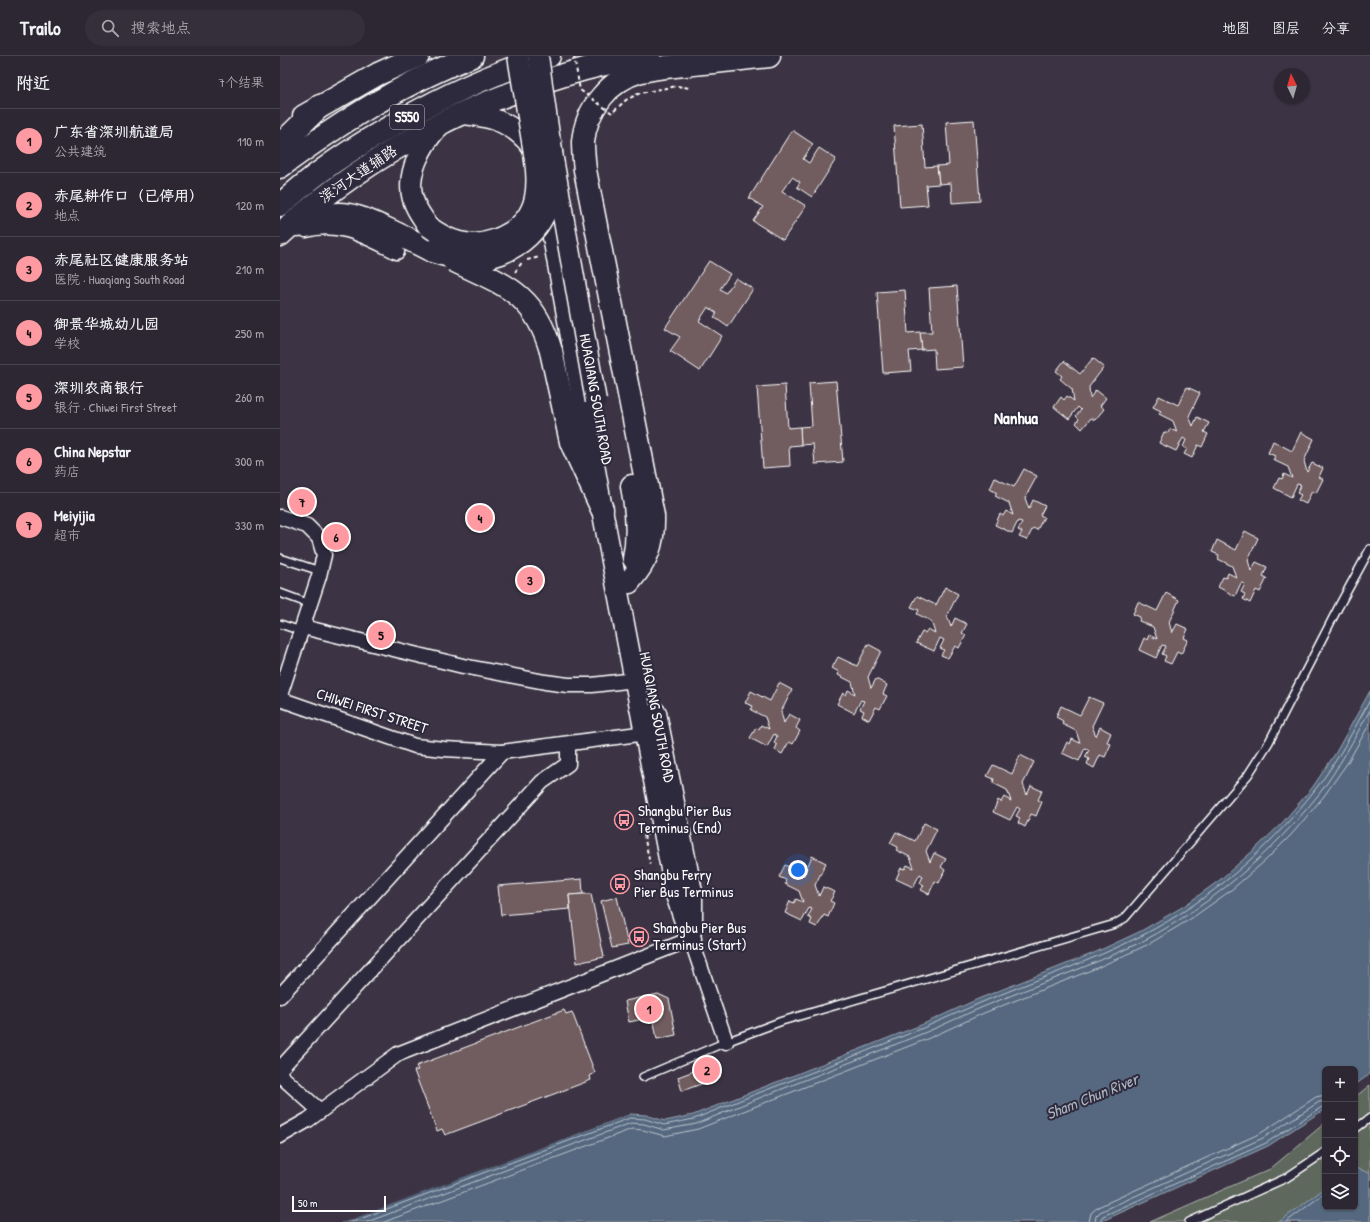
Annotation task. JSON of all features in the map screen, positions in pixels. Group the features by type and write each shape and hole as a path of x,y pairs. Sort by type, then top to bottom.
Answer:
{"main road":[{"path":"378,74 400,56"},
{"path":"280,132 290,124 320,106 378,74 418,56"},
{"name":"S550","path":"280,167 319,138 364,109 412,83 472,56"},
{"path":"418,242 442,236 454,241 479,243 492,241 514,230 521,224 529,213 535,200 537,177 518,56"},
{"name":"HUAQIANG SOUTH ROAD","path":"538,56 550,142 629,582 692,892 692,939"},
{"name":"S550","path":"280,205 320,172 355,147 403,119 474,83 549,56"},
{"path":"629,582 636,552 638,527 636,508 568,148 570,129 573,119 587,94 610,71 625,63 648,60 769,56"},
{"name":"滨河大道辅路","path":"280,235 301,215 364,169 400,146 443,122 512,93 558,77 594,67 648,60"},
{"path":"280,145 320,106"},
{"name":"HUAQIANG SOUTH ROAD","path":"462,114 486,117 505,124 526,140 535,152 542,170 555,255 676,896 692,939"},
{"path":"418,242 419,213 413,201 411,187 413,173 424,146 432,133 443,122"},
{"path":"280,235 299,224 319,216 336,214 353,215 448,256 474,259 503,253 516,246 529,235 544,213 549,199 552,173 550,142"},
{"path":"418,242 499,282 521,297 530,306 546,333 552,351 571,442 602,509"}],"street":[{"path":"280,244 291,236 300,232 323,227 418,242"},
{"path":"280,517 307,526 319,538 324,555 302,629 285,660 280,695"},
{"path":"302,629 463,666 546,682 568,685 592,685 635,680"},
{"name":"CHIWEI FIRST STREET","path":"280,699 415,746 444,749 502,752 646,733"},
{"path":"280,1069 542,782 568,764 568,744"},
{"path":"280,996 502,752"},
{"path":"280,1136 308,1120 398,1054 692,939 726,1042"},
{"path":"280,1075 320,1111"}],"lane":[{"path":"643,1077 726,1042 782,1021 1115,924 1125,918 1248,775 1269,742 1370,549"},
{"path":"280,558 320,571"},
{"path":"280,593 310,604"},
{"path":"280,624 302,629"},
{"path":"1358,1127 1370,1118"},
{"path":"1190,1222 1286,1178 1322,1154"}],"path":[{"path":"574,56 580,90 612,113"},
{"path":"609,117 626,100 640,93 677,86 690,88"},
{"path":"650,864 644,835 692,827"}],"shaded area":[{"path":"1370,1085 1370,1222 1150,1222 1270,1169 1322,1126 1322,1210 1358,1210 1358,1095"}],"water":[{"name":"Sham Chun River","path":"1370,691 1370,1074 1358,1083 1358,1066 1322,1066 1322,1111 1268,1146 1100,1222 341,1222 630,1114 646,1115 665,1121 693,1115 921,1025 978,999 1094,953 1141,931 1184,906 1221,879 1255,849 1282,823 1312,788 1335,754"},
{"path":"1358,1169 1370,1173 1370,1222 1279,1222 1322,1190 1322,1210 1358,1210"}],"pier":[{"path":"629,1112 630,1114 345,1222 339,1222 340,1220"}],"building":[{"path":"974,120 980,201 952,203 951,183 939,184 937,166 949,165 946,122"},
{"path":"922,124 925,167 937,166 939,184 926,185 928,205 900,207 894,126"},
{"path":"792,130 813,144 803,159 809,163 819,148 836,159 812,197 797,187 800,182 792,177 782,191 806,206 783,240 753,221 763,207 749,198"},
{"path":"709,261 730,274 720,289 726,293 736,278 753,289 728,327 714,317 717,313 708,307 699,321 722,336 700,371 670,351 680,337 665,328"},
{"path":"957,286 963,367 935,369 934,349 922,350 920,332 932,332 929,288"},
{"path":"905,290 908,333 920,332 922,350 909,351 911,371 883,373 877,292"},
{"path":"1093,358 1104,367 1089,387 1090,398 1096,390 1106,398 1100,406 1104,409 1095,420 1091,418 1082,429 1076,423 1079,419 1076,416 1081,410 1078,407 1069,419 1054,407 1061,397 1064,400 1067,396 1074,401 1072,389 1060,379 1062,376 1056,371 1064,361 1080,374"},
{"path":"836,381 843,462 815,464 813,444 801,445 800,427 812,426 809,383"},
{"path":"785,385 788,428 800,427 801,445 789,446 790,466 763,468 757,387"},
{"path":"1187,387 1200,393 1189,416 1193,426 1197,417 1209,423 1204,432 1208,434 1202,447 1198,445 1192,458 1184,454 1187,449 1183,447 1186,440 1183,438 1176,451 1159,443 1164,432 1168,433 1170,429 1177,432 1173,421 1159,414 1161,411 1153,407 1159,396 1178,405"},
{"path":"1301,432 1314,439 1304,461 1307,472 1312,463 1323,468 1319,477 1323,479 1316,493 1312,491 1306,504 1298,500 1301,495 1297,493 1301,485 1297,484 1291,497 1274,488 1279,478 1282,479 1284,474 1292,478 1288,467 1273,460 1275,456 1268,453 1273,441 1292,451"},
{"path":"1024,469 1037,476 1025,498 1029,509 1033,500 1045,506 1040,515 1044,517 1037,530 1033,528 1027,540 1019,537 1022,532 1018,530 1022,522 1018,521 1012,533 995,525 1000,514 1003,516 1006,511 1013,515 1009,503 995,496 997,493 990,489 995,478 1014,487"},
{"path":"1245,531 1258,538 1248,560 1251,571 1256,562 1267,567 1263,576 1267,578 1260,592 1256,590 1250,603 1243,599 1245,594 1241,592 1245,584 1241,583 1235,596 1218,587 1223,577 1226,578 1228,573 1236,577 1232,566 1218,559 1219,555 1212,552 1217,540 1236,550"},
{"path":"945,587 958,594 947,616 951,627 955,618 967,624 962,633 966,635 959,648 955,646 948,658 941,655 944,650 940,648 944,640 940,638 934,651 916,643 922,632 925,633 928,629 935,633 931,621 917,614 919,610 911,607 917,596 936,605"},
{"path":"1166,593 1179,600 1169,622 1172,633 1177,624 1188,629 1184,638 1188,640 1181,654 1177,652 1171,664 1164,661 1166,656 1162,654 1166,646 1162,645 1156,658 1139,650 1144,638 1147,640 1149,635 1157,639 1153,627 1139,621 1140,617 1133,614 1138,602 1157,611"},
{"path":"868,644 881,651 868,677 871,688 876,679 887,685 883,694 887,696 880,709 876,707 869,720 862,716 864,711 860,709 864,701 861,700 854,713 837,704 843,693 846,695 848,690 855,694 852,682 838,675 839,672 832,668 838,657 857,666"},
{"path":"779,683 792,690 781,712 784,723 789,714 800,720 796,728 800,731 793,744 789,742 782,754 775,750 777,745 774,743 777,736 774,734 767,747 750,738 756,728 759,729 761,725 769,729 765,717 751,710 753,706 745,703 751,691 770,701"},
{"path":"1089,697 1103,703 1092,726 1096,736 1100,727 1111,733 1107,742 1111,744 1105,757 1100,755 1094,768 1087,764 1089,759 1085,757 1089,750 1085,748 1079,761 1062,753 1067,742 1070,744 1072,739 1080,743 1076,731 1062,724 1063,721 1056,717 1061,706 1080,715"},
{"path":"1020,755 1034,762 1023,784 1027,795 1031,786 1042,791 1038,800 1042,802 1036,816 1031,814 1025,827 1018,823 1020,818 1016,816 1020,809 1017,807 1010,820 993,812 998,800 1001,802 1004,797 1011,801 1007,790 993,783 994,779 987,776 993,765 1012,774"},
{"path":"924,823 937,829 926,851 930,862 934,853 946,859 941,867 945,870 939,883 935,881 929,894 921,890 924,885 920,883 923,876 920,874 913,887 896,879 901,868 905,869 907,865 914,868 910,857 896,850 898,847 890,843 896,832 915,841"},
{"path":"812,856 826,863 815,885 819,896 823,887 835,892 830,901 834,903 828,917 824,915 817,927 810,924 812,919 808,917 812,909 809,908 802,921 785,913 790,901 794,903 796,899 803,902 799,891 785,884 786,880 779,877 785,865 804,875"},
{"path":"582,879 583,894 569,895 570,909 501,915 498,886"},
{"path":"591,894 604,957 577,963 569,895"},
{"path":"617,897 628,945 612,948 601,901"},
{"path":"658,994 669,999 676,1035 657,1039 653,1017 629,1022 625,1001"},
{"path":"564,1010 566,1014 572,1012 595,1073 590,1076 591,1080 445,1135 442,1129 437,1131 414,1071 418,1070 416,1066"},
{"path":"715,1063 720,1077 682,1091 678,1077"}],"place":[{"name":"Meiyijia","path":"302,502"},
{"name":"御景华城幼儿园","path":"480,518"},
{"name":"China Nepstar","path":"336,537"},
{"name":"赤尾社区健康服务站","path":"530,580"},
{"name":"深圳农商银行","path":"381,635"},
{"name":"Shangbu Pier Bus Terminus (End)","path":"624,820"},
{"name":"Shangbu Ferry Pier Bus Terminus","path":"620,884"},
{"name":"Shangbu Pier Bus Terminus (Start)","path":"639,937"},
{"name":"广东省深圳航道局","path":"649,1009"},
{"name":"赤尾耕作口（已停用）","path":"707,1070"}],"district":[{"name":"Nanhua","path":"1016,418"}]}
